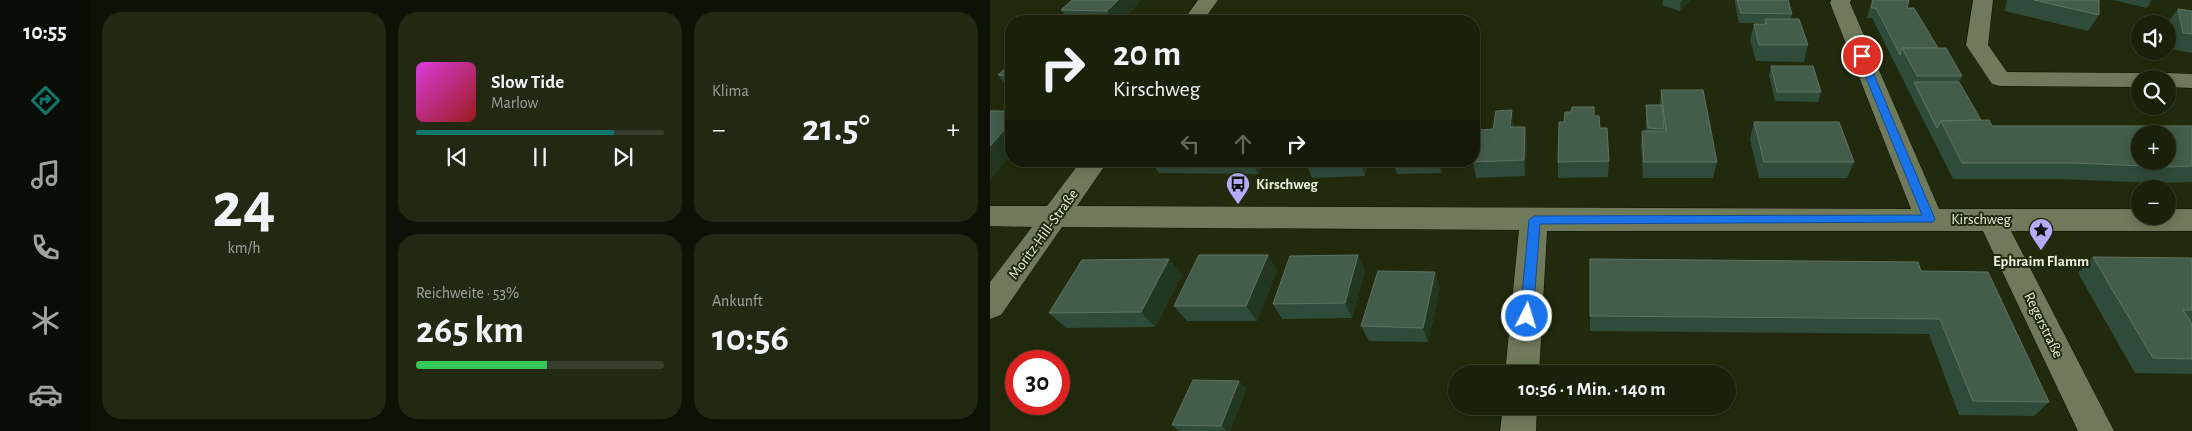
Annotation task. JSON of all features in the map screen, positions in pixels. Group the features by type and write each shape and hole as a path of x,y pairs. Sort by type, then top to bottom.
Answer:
{"street":[{"path":"1197,15 1208,0"},
{"path":"1983,0 1977,44 2000,79 2131,80"},
{"path":"1836,1 1929,219"},
{"path":"2176,80 2192,81"},
{"name":"Moritz-Hill-Straße","path":"990,306 1091,167"},
{"name":"Kirschweg","path":"990,216 1534,220 2192,220"},
{"name":"Regerstraße","path":"1991,219 2096,431"},
{"path":"1523,365 1534,220"},
{"path":"1518,431 1519,415"}],"building":[{"path":"1072,0 1118,0 1107,11 1061,10"},
{"path":"1737,0 1788,0 1792,14 1741,13"},
{"path":"1873,0 1909,0 1907,8 1914,8 1938,48 1902,48 1900,55 1876,8 1871,8"},
{"path":"2034,0 2099,0 2099,15"},
{"path":"2178,9 2192,11 2192,34 2183,33"},
{"path":"1765,19 1799,19 1808,45 1759,45 1754,24 1766,24"},
{"path":"1902,48 1946,48 1962,76 1917,76"},
{"path":"1771,66 1813,66 1821,92 1777,92"},
{"path":"1005,69 1005,76 998,75"},
{"path":"1914,82 1959,82 1981,120 1941,121 1937,128"},
{"path":"1661,90 1703,90 1717,162 1644,162 1642,131 1666,131"},
{"path":"1646,105 1662,105 1664,129 1648,128"},
{"path":"1572,107 1594,107 1594,116 1599,116 1600,128 1607,128 1609,161 1558,162 1559,122 1564,122 1565,112 1571,112"},
{"path":"1512,110 1510,127 1525,127 1524,160 1480,162 1480,130 1493,129 1496,111"},
{"path":"990,111 1005,111 1005,129 990,146"},
{"path":"1989,120 1992,126 2131,126 2131,165 2071,163 1962,163 1941,121"},
{"path":"1754,122 1839,122 1854,162 1764,162"},
{"path":"2176,126 2192,126 2192,166 2176,167"},
{"path":"1199,255 1268,255 1246,306 1174,306"},
{"path":"1358,255 1345,303 1273,304 1290,256"},
{"path":"2093,257 2192,258 2192,310 2183,310 2192,324 2192,359 2153,358"},
{"path":"1169,259 1141,312 1049,313 1082,260"},
{"path":"1590,259 1918,262 1921,271 1988,272 2049,402 1973,401 1940,319 1590,316"},
{"path":"1378,271 1435,272 1423,328 1361,326"},
{"path":"1193,380 1239,381 1221,426 1172,425"}],"place":[{"name":"Kirschweg","path":"1238,205"},
{"name":"Ephraim Flamm","path":"2041,251"}],"route":[{"path":"1527,316 1534,220 1929,219 1862,56"}]}
